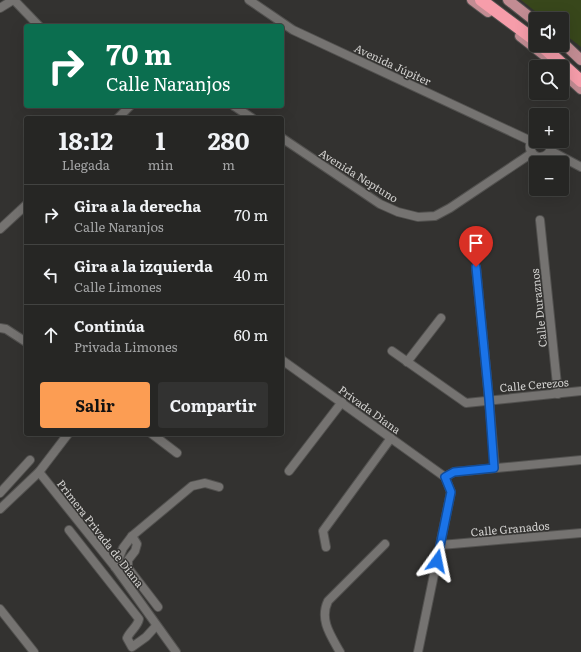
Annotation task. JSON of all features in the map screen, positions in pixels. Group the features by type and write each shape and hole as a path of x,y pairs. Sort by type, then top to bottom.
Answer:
{"highway":[{"path":"482,0 529,36"},
{"path":"495,0 529,27"},
{"path":"549,52 581,81"},
{"path":"560,52 581,70"}],"main road":[{"path":"472,0 549,60"},
{"path":"508,0 529,16"},
{"path":"569,49 581,60"},
{"path":"569,78 581,89"}],"street":[{"path":"0,8 13,0 37,24"},
{"name":"Avenida Júpiter","path":"249,0 293,30 529,137"},
{"path":"120,116 128,108"},
{"path":"237,108 249,116"},
{"name":"Avenida Neptuno","path":"284,139 380,204 398,212 418,217 435,216 450,208 532,154"},
{"path":"531,148 532,154 538,158 549,154 551,148"},
{"path":"550,151 581,167"},
{"path":"2,224 24,207"},
{"name":"Calle Duraznos","path":"540,220 558,394"},
{"path":"476,267 494,468"},
{"path":"407,362 441,318"},
{"path":"0,328 6,329 24,341"},
{"name":"Calle Cerezos","path":"392,351 466,403 489,399 581,391"},
{"name":"Privada Diana","path":"284,361 445,477"},
{"path":"289,471 342,402"},
{"path":"0,509 39,472 66,436"},
{"path":"155,436 177,453"},
{"path":"326,546 323,531 391,438"},
{"path":"0,493 30,460"},
{"path":"418,652 451,492 445,477 454,472 581,460"},
{"name":"Primera Privada de Diana","path":"39,472 115,567 176,652"},
{"path":"115,567 123,548 132,536 192,486 206,483 219,487"},
{"path":"69,530 139,619 138,623 127,638 129,649 146,637 156,626"},
{"name":"Calle Granados","path":"441,545 581,533"},
{"path":"132,536 137,544 135,551 128,560 128,568 158,607"},
{"path":"340,652 326,627 324,608 328,602 385,544"},
{"path":"0,609 34,652"}],"green space":[{"path":"521,0 581,0 581,47 569,38 569,12 536,12"}],"route":[{"path":"437,561 451,492 445,477 452,472 494,468 476,267"}]}
